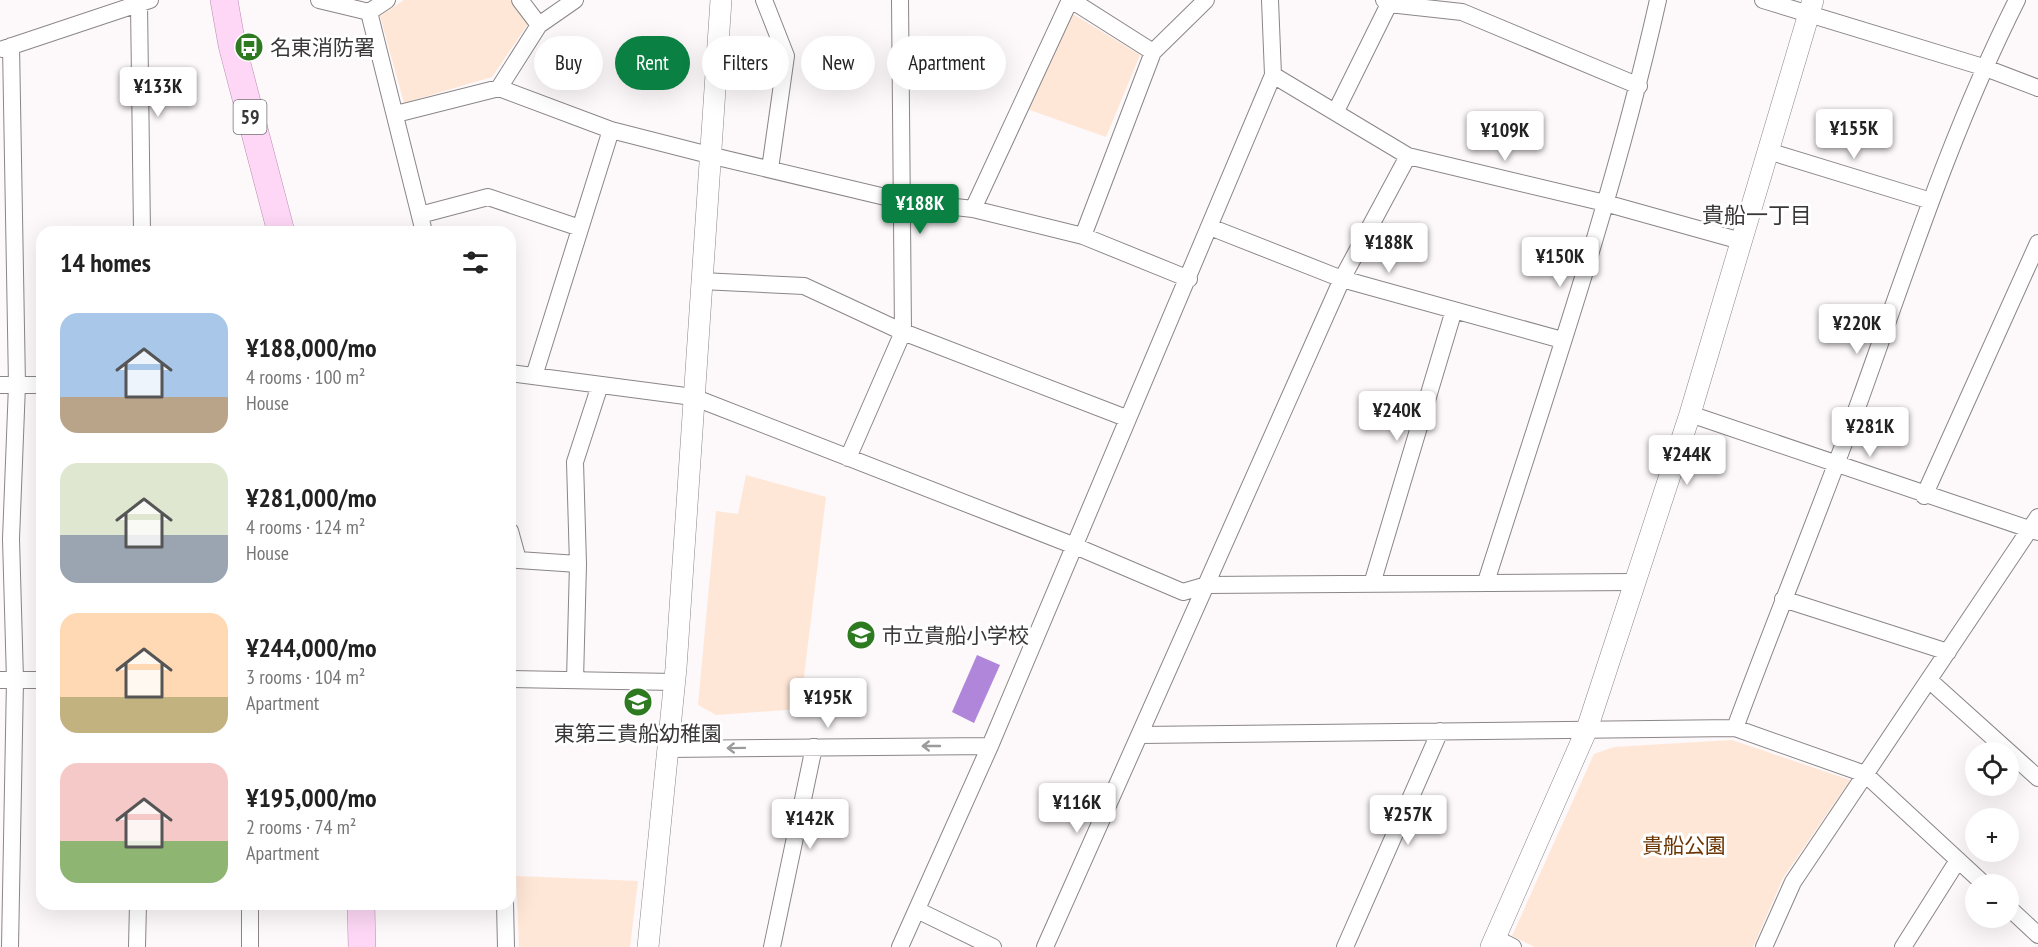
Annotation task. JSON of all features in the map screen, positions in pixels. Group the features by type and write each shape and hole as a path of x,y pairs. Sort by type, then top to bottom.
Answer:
{"main road":[{"name":"59","path":"224,0 232,45 279,226"},
{"path":"362,910 362,947"}],"street":[{"path":"319,0 369,12 387,0"},
{"path":"520,0 539,25"},
{"path":"499,88 539,25 575,0"},
{"path":"648,947 674,682 721,0"},
{"path":"764,0 786,56 770,169"},
{"path":"848,458 903,332 900,0"},
{"path":"973,209 1070,0 1153,52"},
{"path":"1083,236 1153,52 1206,0"},
{"path":"900,947 990,746 1075,546 1126,418 1189,279 1273,75 1270,0"},
{"path":"1486,582 1605,203 1639,86 1658,0"},
{"path":"1763,0 1811,7 2038,88"},
{"path":"1735,728 1836,464 1931,201 1983,67 2017,0"},
{"path":"10,947 7,680 11,539 6,48 144,2 142,226"},
{"path":"1335,111 1387,2 1462,12 1639,86"},
{"path":"1500,944 1587,729 1690,414 1811,7"},
{"path":"369,12 423,226"},
{"path":"1273,75 1408,156 1605,203 1741,241"},
{"path":"396,114 499,88 611,130 902,201 973,209 1083,236 1189,279"},
{"path":"534,376 611,130"},
{"path":"1768,152 1931,201"},
{"path":"1045,947 1342,279 1408,156"},
{"path":"420,215 488,197 580,228"},
{"path":"1210,227 1342,279 1562,340"},
{"path":"1924,496 2038,243"},
{"path":"701,281 804,286 903,332 1126,418"},
{"path":"1372,584 1454,310"},
{"path":"516,374 693,397 1075,546 1183,592 1207,585 1635,582"},
{"path":"8,385 36,385"},
{"path":"575,680 578,564 575,462 600,385"},
{"path":"1690,414 1924,496 2036,526 1793,882 1764,947"},
{"path":"516,553 518,560 578,564"},
{"path":"1783,599 1948,652"},
{"path":"516,679 674,682"},
{"path":"7,680 36,680"},
{"path":"1929,680 2036,770"},
{"path":"1140,735 1735,728 1865,774 1973,874"},
{"path":"1345,947 1440,731"},
{"path":"667,749 990,746"},
{"path":"772,947 814,747"},
{"path":"1903,947 1958,860"},
{"path":"137,947 138,910"},
{"path":"250,910 250,947"},
{"path":"505,910 506,947"},
{"path":"917,910 993,947"},
{"path":"2019,917 2038,935"}],"green space":[{"path":"404,0 510,0 528,24 492,77 404,103 380,16"},
{"path":"1073,14 1140,55 1106,137 1027,109"},
{"path":"746,475 826,497 800,709 716,715 698,705 716,511 738,514"},
{"name":"貴船公園","path":"1732,740 1850,780 1783,878 1753,947 1535,947 1512,936 1594,754 1614,747"},
{"path":"516,876 638,881 630,947 519,947"}],"shaded area":[{"path":"977,655 1000,665 974,723 952,712"}],"place":[{"name":"名東消防署","path":"249,47"},
{"name":"市立貴船小学校","path":"861,635"},
{"name":"東第三貴船幼稚園","path":"638,702"}],"district":[{"name":"貴船一丁目","path":"1757,215"}]}
